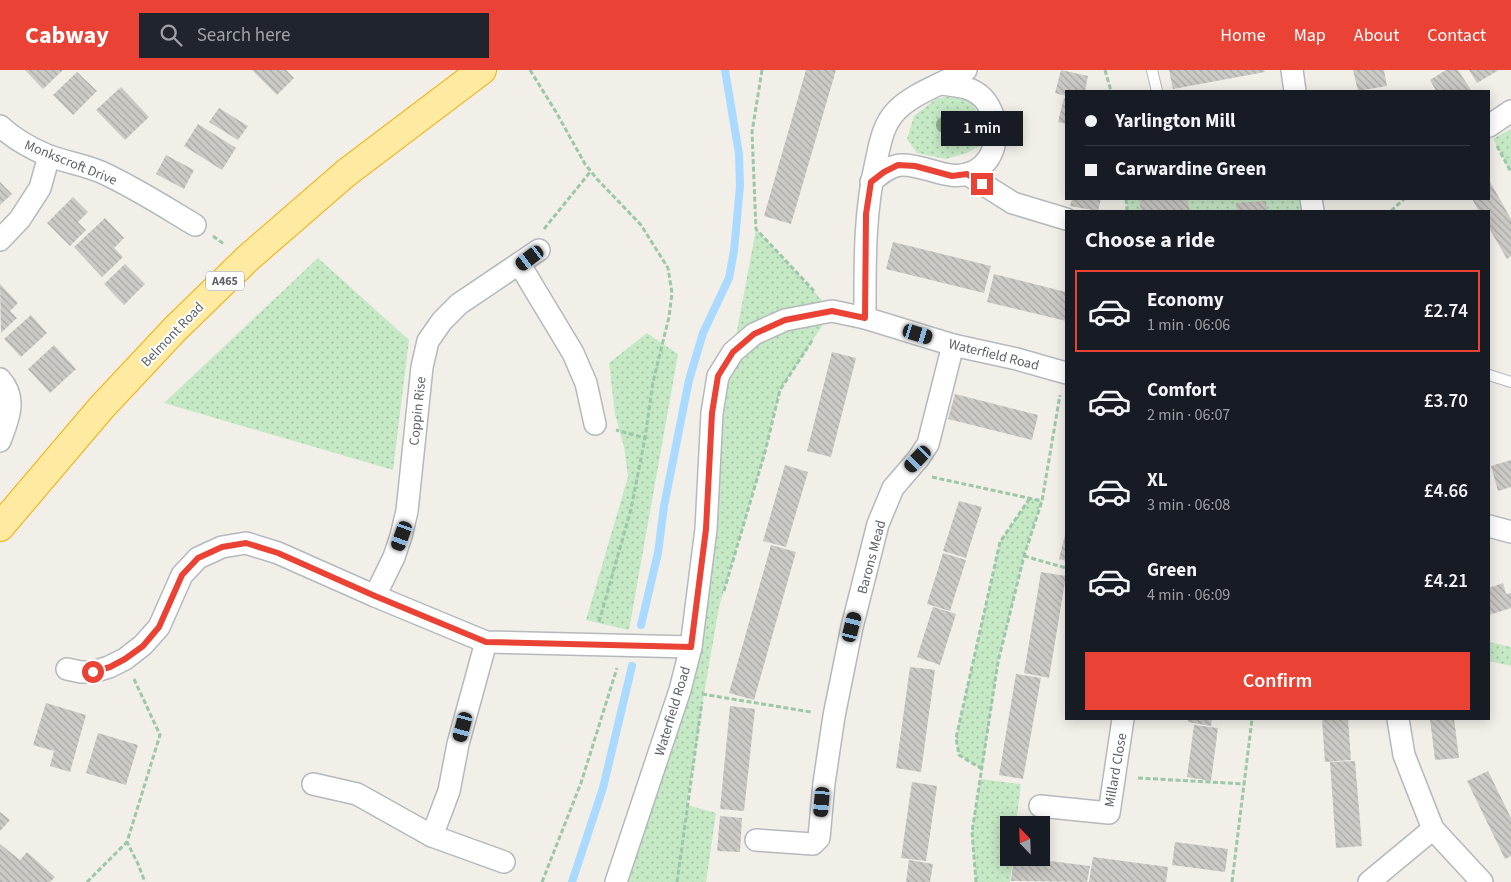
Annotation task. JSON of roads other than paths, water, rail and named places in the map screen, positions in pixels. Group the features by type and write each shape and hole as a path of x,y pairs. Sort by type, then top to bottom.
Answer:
{"highway":[{"name":"Belmont Road","path":"0,527 101,408 174,329 248,258 346,173 482,70"}],"street":[{"path":"865,318 866,214 871,182 887,121 914,97 966,70"},
{"path":"871,182 884,172 898,165 915,166 952,176 967,174 980,168 993,154 996,135 993,114 983,98 969,87 941,84"},
{"path":"1491,132 1511,111"},
{"name":"Monkscroft Drive","path":"0,126 7,133 29,147 49,156 100,172 139,192 195,225"},
{"path":"0,240 20,219 40,188 49,156"},
{"path":"967,174 1013,203 1065,219"},
{"name":"Coppin Rise","path":"375,596 402,536 407,511 422,366 428,341 442,321 459,304 520,265 539,250"},
{"path":"520,265 573,353 586,383 595,424"},
{"name":"Waterfield Road","path":"616,882 680,690 691,647 706,529 712,413 718,376 733,352 754,334 785,320 832,311 865,318 953,345 1017,359 1065,373"},
{"name":"Barons Mead","path":"756,840 813,844 819,838 824,783 834,716 852,627 878,524 893,488 918,459 928,444 953,345"},
{"path":"0,379 6,385 11,399 10,414 0,441"},
{"path":"1490,526 1511,532"},
{"path":"67,669 93,672 110,667 125,659 143,646 159,627 182,575 198,558 222,547 246,543 278,553 486,642 691,647"},
{"path":"432,836 450,791 458,744 486,642"},
{"name":"Millard Close","path":"1040,806 1109,813 1123,720"},
{"path":"1398,720 1404,755 1433,829 1482,882"},
{"path":"314,784 357,794 432,836 504,862"},
{"path":"1369,882 1433,829"}],"lane":[{"path":"1152,70 1157,90"},
{"path":"1490,375 1511,382"}],"waterway":[{"path":"641,625 658,553 664,506 689,380 703,333 729,278 734,251 740,186 739,154 725,70"},
{"path":"572,882 603,788 632,666"}]}
